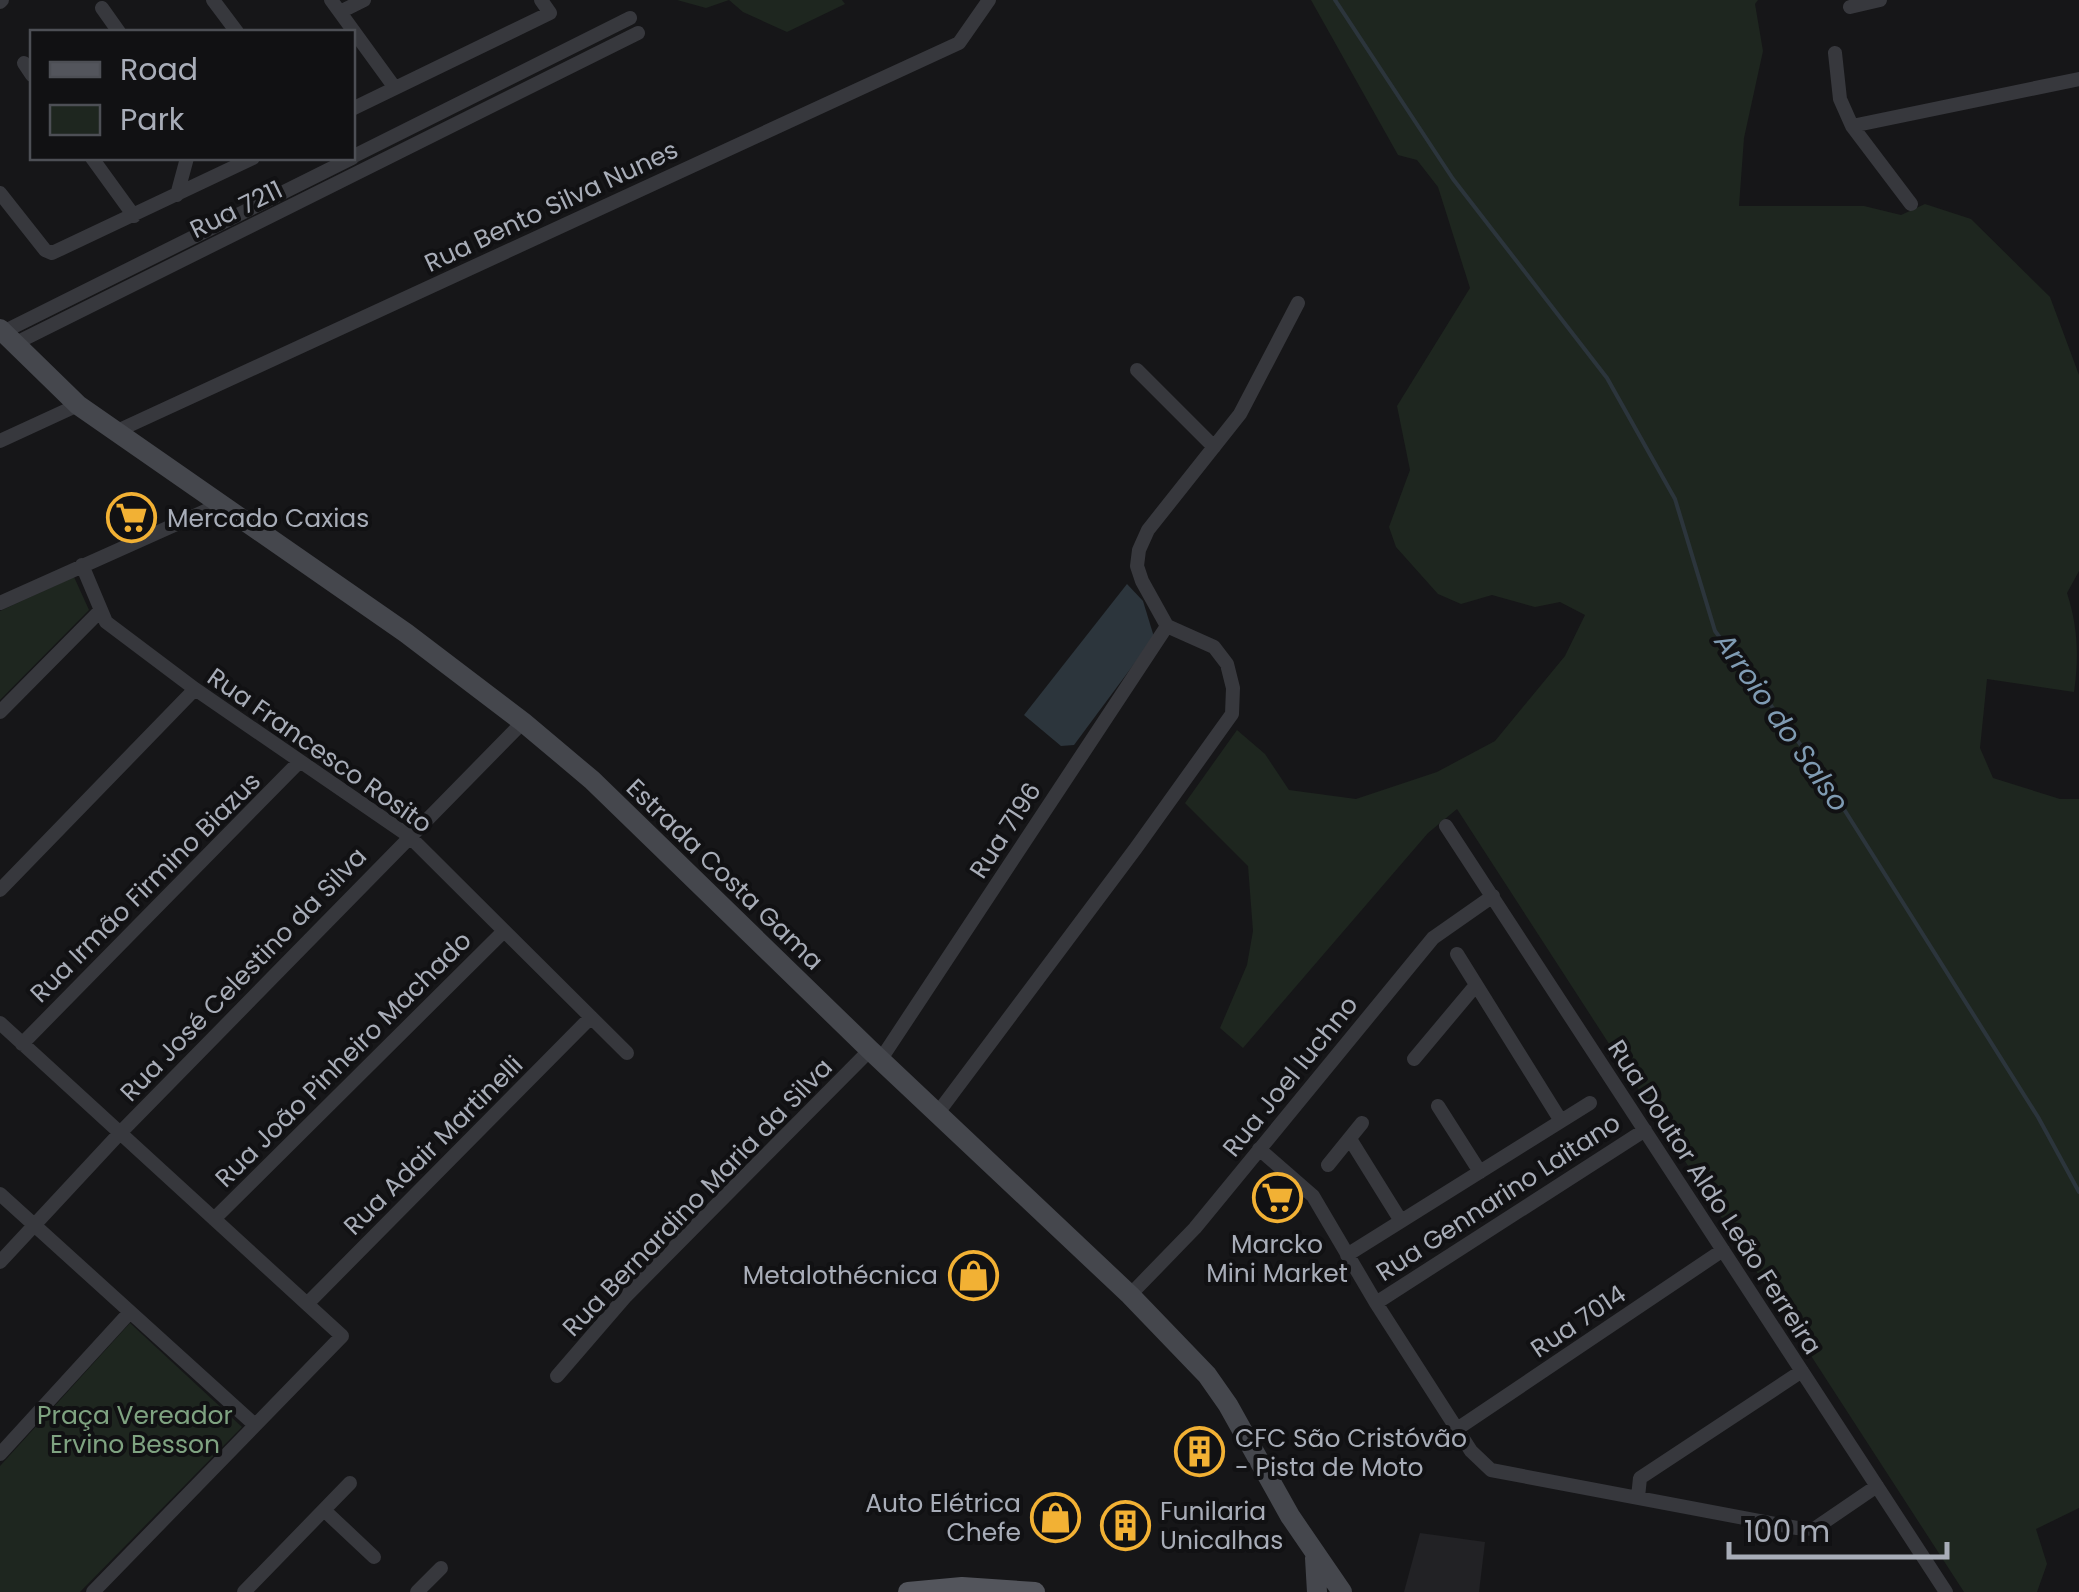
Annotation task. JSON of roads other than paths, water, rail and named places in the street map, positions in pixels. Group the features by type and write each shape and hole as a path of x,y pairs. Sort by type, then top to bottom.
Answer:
{"main road":[{"name":"Estrada Costa Gama","path":"6,335 78,405 406,633 592,780 1130,1295 1208,1375 1315,1556 1342,1592"},
{"name":"Estrada Costa Gama","path":"1315,1556 1317,1592"},
{"path":"908,1592 962,1587 1035,1592"}],"street":[{"path":"213,0 236,30"},
{"path":"353,30 335,6 364,0"},
{"path":"355,108 550,12 541,0"},
{"name":"Rua Bento Silva Nunes","path":"115,432 959,43 989,0"},
{"path":"1850,7 1880,0"},
{"path":"102,8 118,30"},
{"path":"355,156 630,18"},
{"path":"355,33 395,88"},
{"name":"Rua 7211","path":"6,335 638,33"},
{"path":"1835,53 1840,99 1852,126 1910,204"},
{"path":"1852,126 2079,79"},
{"path":"93,160 134,216"},
{"path":"177,195 186,160"},
{"path":"187,160 208,180"},
{"path":"0,193 45,250 52,253 249,160"},
{"path":"6,335 346,160"},
{"path":"0,224 13,212"},
{"path":"937,1114 1232,714 1233,688 1227,664 1214,647 1167,626 1136,566 1148,530 1253,393 1281,330 1298,303"},
{"path":"1137,370 1214,446"},
{"path":"0,441 78,405"},
{"path":"0,603 220,504"},
{"name":"Rua Francesco Rosito","path":"82,565 106,622 195,689 409,836 627,1053"},
{"path":"0,712 100,612"},
{"name":"Rua 7196","path":"876,1054 1167,626"},
{"path":"0,890 195,689"},
{"name":"Rua José Celestino da Silva","path":"0,1262 120,1133 523,722"},
{"name":"Rua Irmão Firmino Biazus","path":"22,1044 299,762"},
{"name":"Rua Doutor Aldo Leão Ferreira","path":"1446,826 1946,1592"},
{"name":"Rua Joel Iuchno","path":"1130,1295 1194,1228 1433,938 1492,896"},
{"name":"Rua João Pinheiro Machado","path":"214,1219 504,931"},
{"path":"1457,954 1561,1121"},
{"path":"1414,1059 1476,985"},
{"name":"Rua Adair Martinelli","path":"307,1304 590,1017"},
{"path":"0,1023 342,1336 93,1592"},
{"name":"Rua Bernardino Maria da Silva","path":"557,1376 626,1296 876,1054"},
{"path":"1346,1255 1590,1103"},
{"path":"1438,1106 1480,1172"},
{"path":"1328,1165 1362,1124"},
{"name":"Rua Gennarino Laitano","path":"1376,1303 1645,1130"},
{"path":"1350,1138 1401,1221"},
{"path":"1259,1149 1313,1196 1457,1430 1480,1462 1491,1470 1814,1529 1877,1486"},
{"path":"0,1194 255,1425"},
{"name":"Rua 7014","path":"1457,1430 1723,1250"},
{"path":"0,1454 130,1312"},
{"path":"1638,1497 1640,1478 1802,1371"},
{"path":"252,1589 350,1484"},
{"path":"324,1510 374,1557"},
{"path":"417,1592 441,1568"}],"waterway":[{"name":"Arroio do Salso","path":"1335,0 1453,179 1607,378 1675,499 1715,631 1818,768 2038,1117 2079,1192"}],"place":[{"name":"Mercado Caxias","path":"132,518"},
{"name":"Marcko Mini Market","path":"1277,1198"},
{"name":"Metalothécnica","path":"973,1275"},
{"name":"CFC São Cristóvão - Pista de Moto","path":"1200,1452"},
{"name":"Auto Elétrica Chefe","path":"1056,1517"},
{"name":"Funilaria Unicalhas","path":"1125,1525"}],"park label":[{"name":"Praça Vereador Ervino Besson","path":"135,1430"}]}
